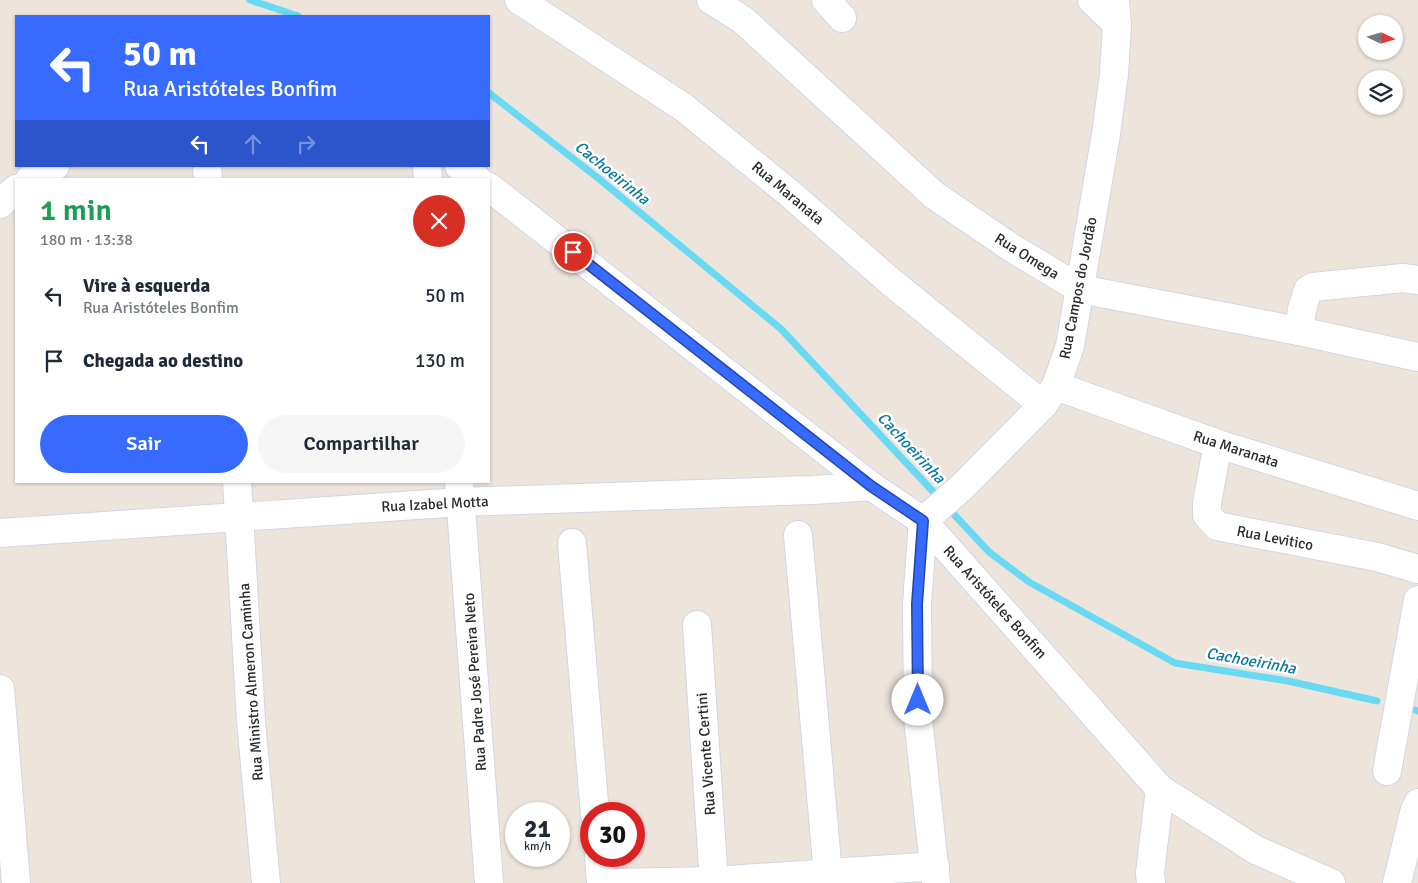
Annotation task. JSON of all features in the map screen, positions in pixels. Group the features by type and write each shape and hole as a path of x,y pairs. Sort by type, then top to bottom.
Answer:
{"street":[{"name":"Rua Maranata","path":"519,0 683,107 789,193 891,282 1050,396 1218,444 1418,506"},
{"name":"Rua Omega","path":"711,0 743,20 934,195 1012,248 1080,289 1418,357"},
{"path":"1092,0 1116,12"},
{"name":"Rua Campos do Jordão","path":"923,521 962,487 1050,396 1070,346 1106,134 1114,74 1116,12"},
{"path":"31,178 52,167"},
{"path":"460,167 476,178"},
{"name":"Rua Aristóteles Bonfim","path":"490,188 871,486 923,521 1160,789 1256,850 1331,883"},
{"path":"0,204 15,190"},
{"path":"1299,332 1302,309 1308,290 1313,287 1402,278 1418,280"},
{"name":"Rua Levitico","path":"1218,444 1207,502 1207,516 1217,526 1377,557 1418,569"},
{"name":"Rua Ministro Almeron Caminha","path":"237,483 251,721 266,883"},
{"name":"Rua Izabel Motta","path":"0,533 240,517 460,492 813,490 871,486"},
{"name":"Rua Padre José Pereira Neto","path":"460,492 489,883"},
{"path":"615,883 714,882 828,874 936,875 918,719 917,604 923,521"},
{"path":"798,535 828,874"},
{"path":"572,543 594,802"},
{"path":"1387,771 1418,600"},
{"name":"Rua Vicente Certini","path":"697,625 714,882"},
{"path":"0,690 16,883"},
{"path":"1151,883 1150,872 1160,789"},
{"path":"1398,883 1418,803"},
{"path":"600,867 602,883"}],"waterway":[{"name":"Cachoeirinha","path":"250,0 295,15"},
{"name":"Cachoeirinha","path":"490,94 598,178 781,329 941,500"},
{"name":"Cachoeirinha","path":"948,508 989,552 1029,582 1175,663 1288,681 1377,701"}],"route":[{"path":"573,252 871,486 923,521 917,604 918,700"}]}
